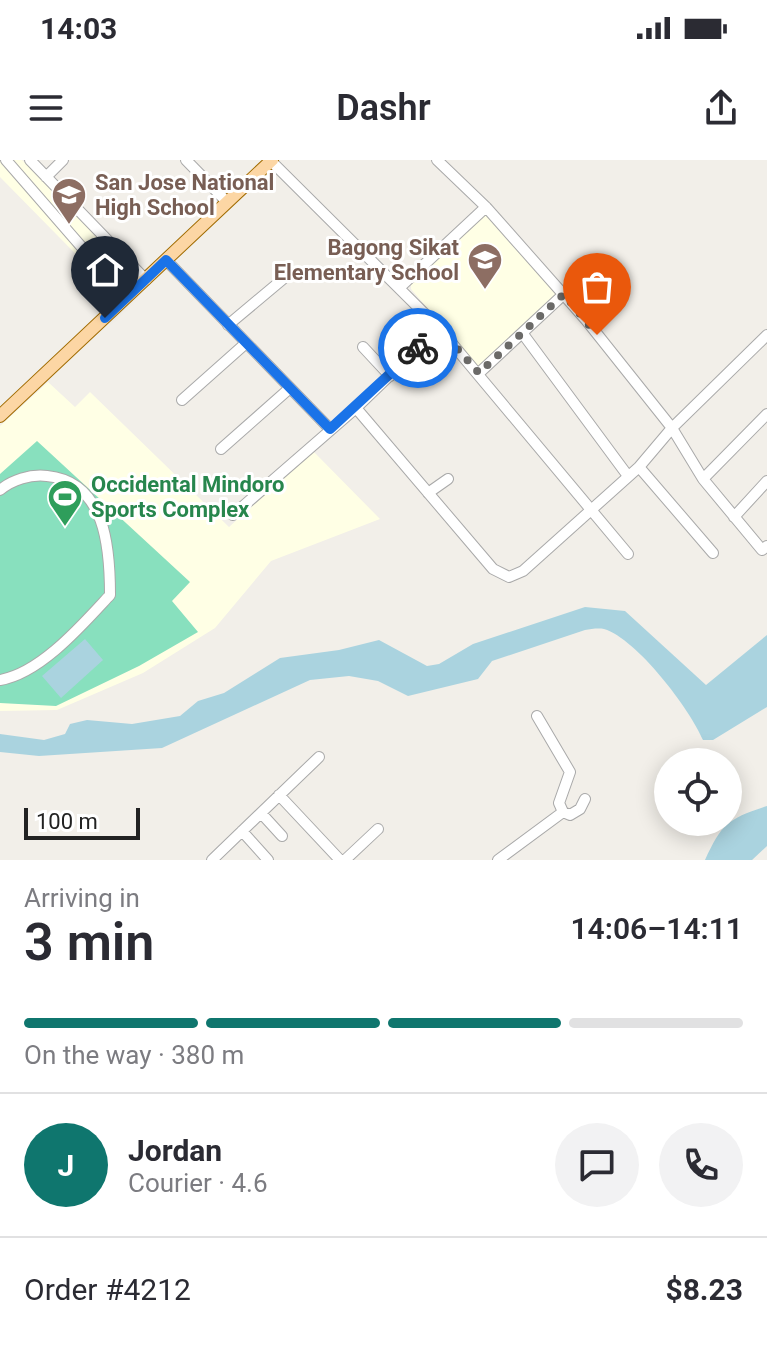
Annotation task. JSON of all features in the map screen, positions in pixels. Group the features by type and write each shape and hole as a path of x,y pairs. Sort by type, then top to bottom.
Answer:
{"main road":[{"path":"0,416 272,161"}],"street":[{"path":"6,160 126,298"},
{"path":"30,160 146,280"},
{"path":"46,177 63,160"},
{"path":"188,160 227,202"},
{"path":"437,160 486,207 564,294 672,428 703,479 762,550 767,546"},
{"path":"272,161 439,328 628,554"},
{"path":"399,288 486,207"},
{"path":"166,260 330,429"},
{"path":"228,325 283,279"},
{"path":"479,373 564,294"},
{"path":"233,515 356,408 439,328"},
{"path":"523,334 628,476"},
{"path":"356,408 493,569 509,577 523,571 589,508 639,467 672,428 767,335"},
{"path":"182,400 245,344"},
{"path":"363,347 390,376"},
{"path":"221,449 290,388"},
{"path":"703,479 767,414"},
{"path":"639,467 713,553"},
{"path":"0,490 10,482 39,475 56,477 81,489 97,509 110,548 110,595 71,638 15,677 0,680"},
{"path":"428,493 448,479"},
{"path":"734,517 767,481"},
{"path":"537,716 570,772 559,803 563,812 570,815 580,809 585,799"},
{"path":"212,860 319,757"},
{"path":"279,795 343,860 378,829"},
{"path":"498,860 563,812"},
{"path":"261,813 282,836"},
{"path":"242,831 268,860"}],"shaded area":[{"name":"San Jose National High School","path":"0,160 22,160 139,275 118,297 0,177"},
{"name":"Bagong Sikat Elementary School","path":"485,215 489,215 559,293 482,366 478,366 411,289 411,283"},
{"path":"48,382 75,407 90,392 229,527 313,451 380,519 271,561 215,628 143,673 57,710 0,711 0,426"}],"green space":[{"name":"Occidental Mindoro Sports Complex","path":"37,441 190,582 172,601 198,632 139,666 56,706 0,703 0,474"}],"water":[{"path":"585,607 625,611 706,685 767,635 767,707 713,740 703,740 675,694 646,660 617,635 604,629 594,629 492,661 478,679 408,696 378,681 349,676 310,680 162,748 39,756 0,752 0,734 44,740 65,734 70,724 87,720 132,724 180,716 198,701 224,693 280,658 339,650 379,640 427,666 439,664 473,644"},
{"path":"85,639 103,660 61,698 42,676"},
{"path":"767,806 767,846 752,860 705,860 718,836 742,836 743,815"}],"way so far":[{"path":"418,348 439,328 479,373 564,294 597,335"}],"place":[{"name":"San Jose National High School","path":"69,226"},
{"name":"Bagong Sikat Elementary School","path":"485,291"},
{"name":"Occidental Mindoro Sports Complex","path":"65,528"}],"route":[{"path":"105,318 166,260 330,429 418,348"}]}
